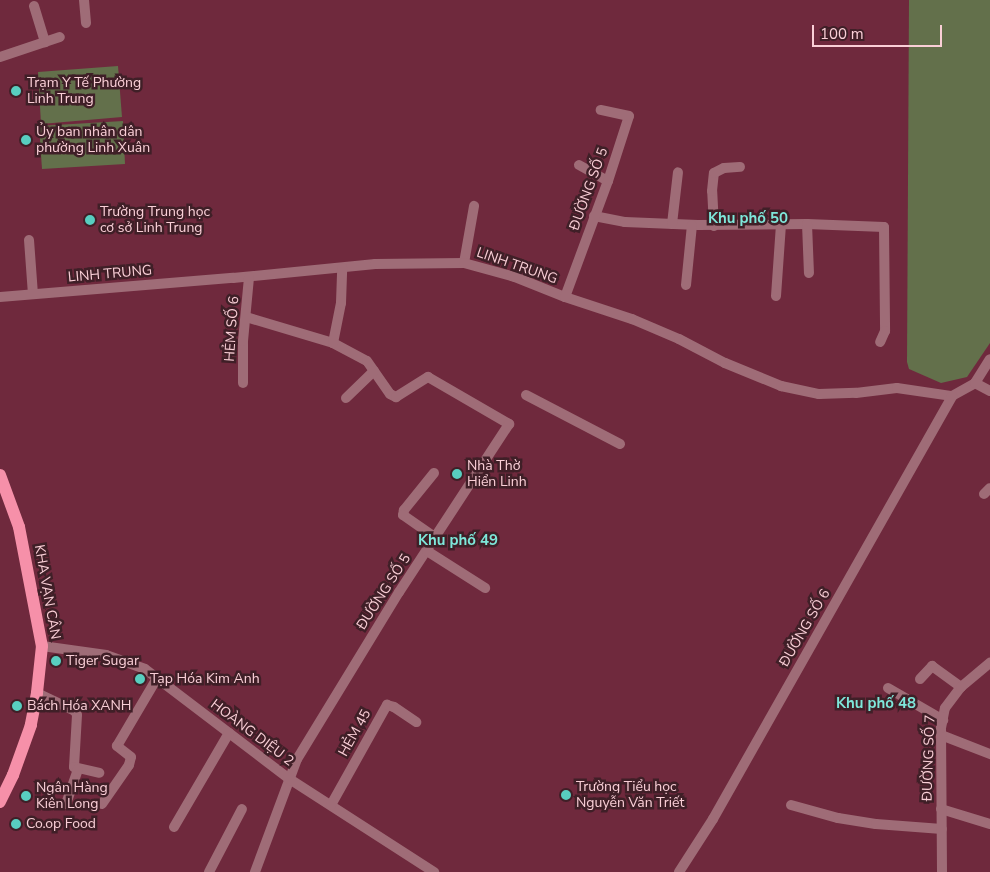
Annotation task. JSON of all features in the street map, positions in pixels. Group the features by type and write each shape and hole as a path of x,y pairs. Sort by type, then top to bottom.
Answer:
{"main road":[{"name":"KHA VẠN CÂN","path":"0,475 19,527 42,646 37,693 31,725 13,775 0,802"}],"street":[{"path":"84,0 86,23"},
{"path":"34,6 45,42"},
{"path":"0,57 60,37"},
{"name":"ĐƯỜNG SỐ 5","path":"564,297 608,181 629,116 602,110"},
{"path":"579,166 608,181"},
{"path":"714,226 714,173 724,168 740,167"},
{"path":"672,224 678,172"},
{"path":"464,263 474,206"},
{"path":"594,216 625,222 714,226 807,224 884,227 885,331 880,342"},
{"path":"776,296 781,224"},
{"path":"807,224 809,273"},
{"path":"686,285 692,225"},
{"path":"29,240 33,294"},
{"name":"LINH TRUNG","path":"0,297 249,277 375,264 464,263 514,277 564,297 640,322 679,339 725,363 782,386 819,394 856,393 897,388 952,396"},
{"path":"333,343 341,302 342,268"},
{"name":"HẺM SỐ 6","path":"243,383 242,341 249,277"},
{"path":"246,317 333,343 367,361 374,371 346,398"},
{"path":"952,396 974,383 990,359"},
{"name":"ĐƯỜNG SỐ 5","path":"255,872 288,778 297,759 399,592 509,424 428,378 396,397 390,394 374,371"},
{"path":"974,383 990,391"},
{"path":"526,395 620,444"},
{"name":"ĐƯỜNG SỐ 6","path":"679,872 713,819 952,396"},
{"path":"434,473 404,510 403,515 436,538"},
{"path":"427,551 485,588"},
{"name":"HOÀNG DIỆU 2","path":"42,646 106,655 145,669 288,778 434,872"},
{"name":"ĐƯỜNG SỐ 7","path":"942,872 941,735 945,708 961,688 990,664"},
{"path":"920,679 932,666 961,688"},
{"path":"102,804 129,765 131,757 117,746 157,678"},
{"path":"888,688 943,720"},
{"path":"37,693 75,711 77,716 73,763 78,769 99,774"},
{"name":"HẺM 45","path":"331,805 386,705 394,707 416,722"},
{"path":"174,827 229,733"},
{"path":"941,735 990,754"},
{"path":"66,804 78,769"},
{"path":"792,805 838,818 876,824 942,829"},
{"path":"209,872 242,809"},
{"path":"941,810 990,824"}],"green space":[{"path":"909,0 990,0 990,343 967,377 941,383 909,369 907,362"},
{"path":"118,66 122,117 41,124 38,72"},
{"path":"123,121 125,164 42,169 39,126"}],"place":[{"name":"Trạm Y Tế Phường Linh Trung","path":"16,91"},
{"name":"Ủy ban nhân dân phường Linh Xuân","path":"26,140"},
{"name":"Trường Trung học cơ sở Linh Trung","path":"90,220"},
{"name":"Nhà Thờ Hiển Linh","path":"457,474"},
{"name":"Tiger Sugar","path":"56,661"},
{"name":"Tạp Hóa Kim Anh","path":"140,679"},
{"name":"Bách Hóa XANH","path":"17,706"},
{"name":"Trường Tiểu học Nguyễn Văn Triết","path":"566,795"},
{"name":"Ngân Hàng Kiên Long","path":"26,796"},
{"name":"Co.op Food","path":"16,824"}],"district":[{"name":"Khu phố 50","path":"748,219"},
{"name":"Khu phố 49","path":"458,541"},
{"name":"Khu phố 48","path":"876,704"}]}
